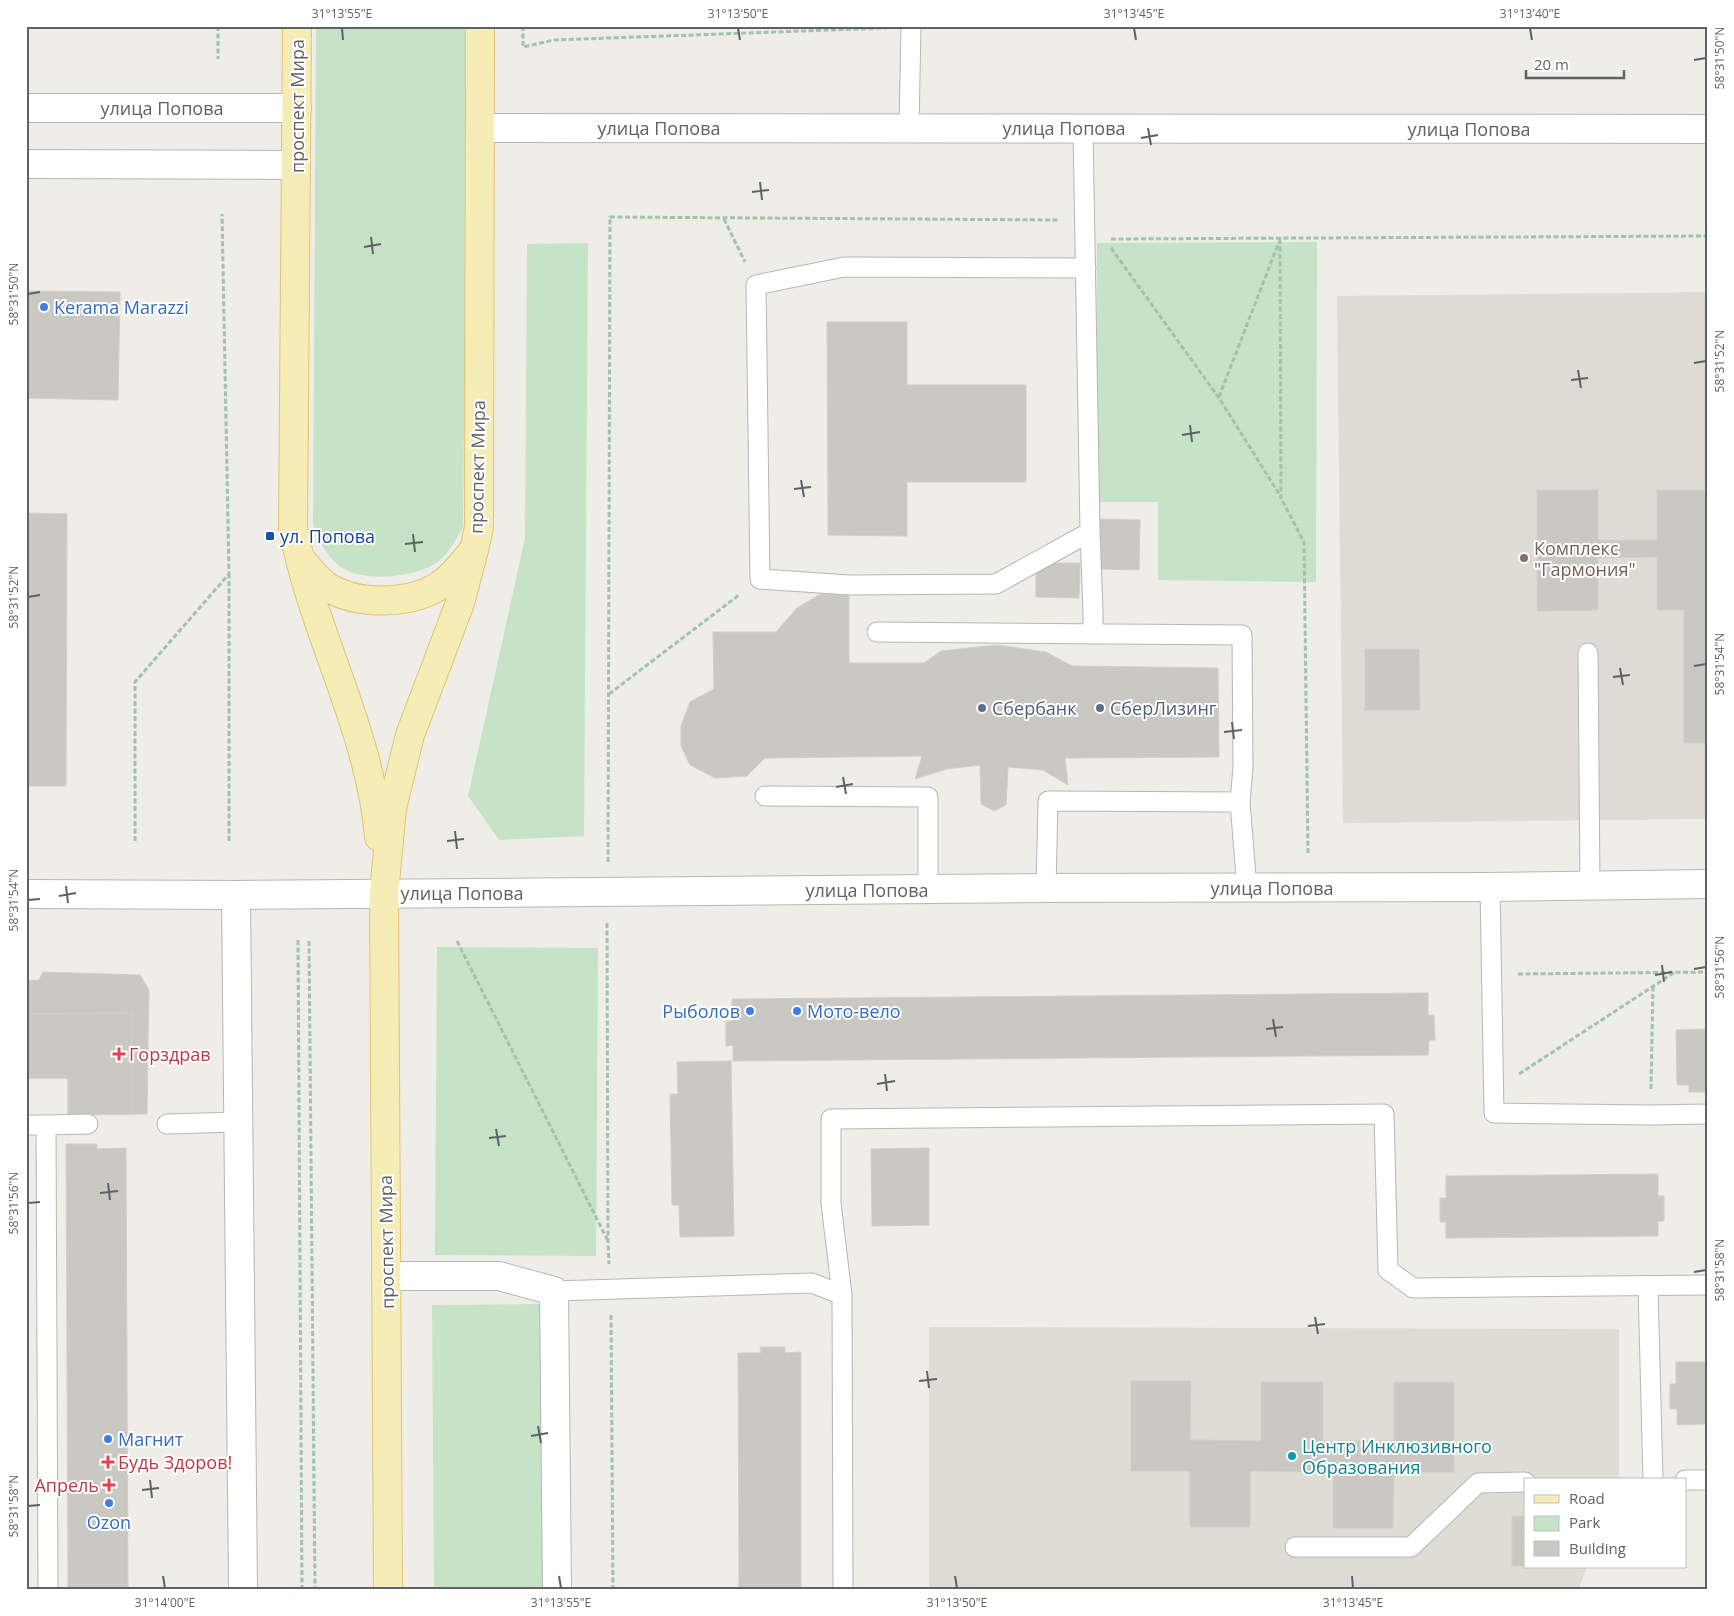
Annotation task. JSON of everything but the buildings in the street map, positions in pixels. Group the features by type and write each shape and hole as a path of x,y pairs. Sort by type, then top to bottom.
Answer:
{"main road":[{"name":"проспект Мира","path":"297,26 293,528 298,556 310,600 359,735 376,807 384,894 388,1590"},
{"name":"проспект Мира","path":"384,894 392,808 410,736 460,603 479,527 480,26"},
{"path":"298,556 328,587 358,599 380,600 403,599 424,593 442,584 460,568 474,550"}],"street":[{"name":"улица Попова","path":"26,108 297,108"},
{"name":"улица Попова","path":"480,128 1708,129"},
{"path":"26,164 296,165"},
{"name":"улица Попова","path":"26,894 384,894 1046,888 1490,888 1708,884"},
{"path":"236,894 243,1590"},
{"path":"386,1276 499,1276 554,1291 557,1590"}],"lane":[{"path":"909,128 911,27"},
{"path":"1083,129 1083,220 1086,268 1092,634"},
{"path":"1086,268 844,268 756,285 760,579 848,585 996,584 1090,532"},
{"path":"877,632 1242,635 1243,767 1240,802 1247,889"},
{"path":"1588,653 1590,885"},
{"path":"766,796 928,797 928,890"},
{"path":"1046,888 1048,801 1240,802"},
{"path":"1490,888 1494,1113 1708,1114"},
{"path":"843,1590 842,1295 831,1203 831,1119 1384,1114 1388,1270 1413,1288 1708,1285"},
{"path":"166,1124 238,1122"},
{"path":"26,1125 88,1124"},
{"path":"46,1125 48,1590"},
{"path":"554,1291 812,1283 842,1295"},
{"path":"1648,1286 1653,1478"},
{"path":"1686,1480 1708,1480"},
{"path":"1295,1546 1411,1547 1478,1482 1524,1482"}],"path":[{"path":"218,26 218,59"},
{"path":"523,26 523,47 554,40 911,27"},
{"path":"222,214 229,574 229,841"},
{"path":"613,1590 611,1289 608,1241 607,892 610,218 1083,220"},
{"path":"724,219 756,285"},
{"path":"1308,853 1304,542 1281,498 1219,398 1105,239 1708,236"},
{"path":"1219,398 1280,239"},
{"path":"1280,239 1281,498"},
{"path":"135,841 134,682 229,574"},
{"path":"609,694 760,579"},
{"path":"298,940 302,1590"},
{"path":"309,941 314,1590"},
{"path":"457,942 608,1241"},
{"path":"1494,1090 1676,972"},
{"path":"1492,974 1708,972"},
{"path":"1650,1115 1653,987"}],"shaded area":[{"name":"Комплекс \"Гармония\"","path":"1708,292 1708,819 1343,823 1337,296"},
{"path":"929,1327 1619,1329 1619,1478 1524,1478 1524,1568 1587,1568 1578,1590 929,1590"}],"green space":[{"path":"316,26 468,26 463,527 450,549 439,561 419,571 407,574 380,577 356,574 346,570 335,562 325,550 313,525"},
{"path":"1317,242 1316,582 1158,580 1158,502 1096,502 1097,243"},
{"path":"588,243 584,836 499,840 468,796 525,538 527,244"},
{"path":"437,947 598,948 596,1256 435,1255"},
{"path":"543,1304 547,1590 434,1590 432,1305"}],"place":[{"name":"Kerama Marazzi","path":"44,307"},
{"name":"ул. Попова","path":"270,536"},
{"name":"Комплекс \"Гармония\"","path":"1524,558"},
{"name":"Сбербанк","path":"982,708"},
{"name":"СберЛизинг","path":"1100,708"},
{"name":"Рыболов","path":"750,1011"},
{"name":"Мото-вело","path":"797,1011"},
{"name":"Горздрав","path":"119,1054"},
{"name":"Магнит","path":"108,1439"},
{"name":"Центр Инклюзивного Образования","path":"1292,1456"},
{"name":"Будь Здоров!","path":"108,1462"},
{"name":"Апрель","path":"109,1485"},
{"name":"Ozon","path":"109,1503"}]}
